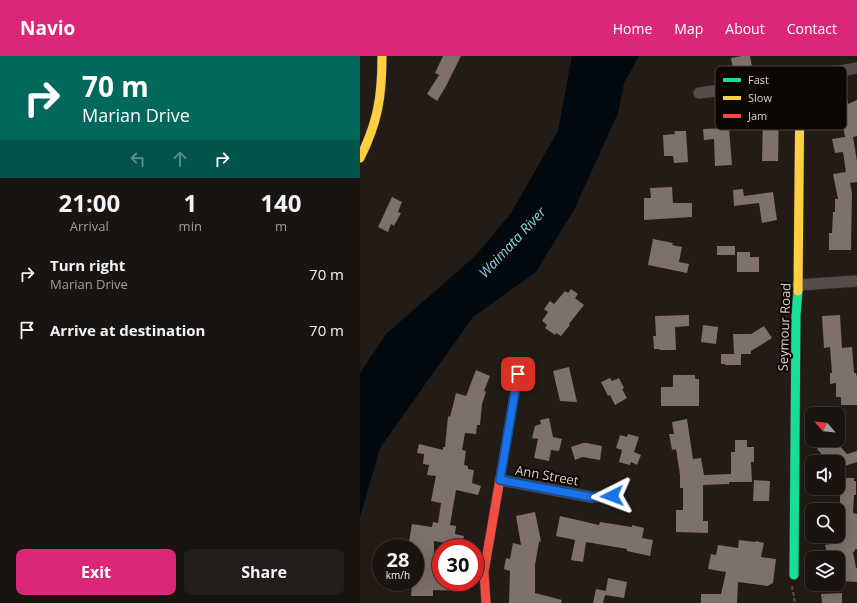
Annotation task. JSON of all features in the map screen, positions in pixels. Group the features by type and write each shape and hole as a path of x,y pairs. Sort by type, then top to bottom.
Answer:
{"street":[{"path":"360,158 368,143 380,104 382,56"},
{"path":"847,70 857,68"},
{"path":"699,93 715,91"},
{"name":"Seymour Road","path":"794,575 796,315 798,285 800,130"},
{"path":"798,285 857,282"},
{"path":"486,603 484,572 518,374"},
{"name":"Ann Street","path":"500,480 591,497 612,496"}],"path":[{"path":"794,575 792,587 795,603"}],"water":[{"name":"Waimata River","path":"572,56 639,56 624,83 618,113 574,210 536,272 473,317 380,448 360,517 360,373 386,334 475,256 511,213 558,131"}],"building":[{"path":"443,56 461,56 437,101 427,94 439,75 435,73"},
{"path":"750,56 752,66 732,66 731,58"},
{"path":"847,99 848,104 857,100 857,136 853,137 857,161 857,182 850,183 852,193 851,250 829,250 829,233 832,233 835,199 838,199 833,174 846,172 843,152 835,153 832,139 845,137 844,130 847,130"},
{"path":"703,129 729,130 732,165 715,166 714,139 704,140"},
{"path":"763,130 779,130 778,161 762,161"},
{"path":"674,131 686,131 688,162 674,163 673,156 664,156 663,135 675,134"},
{"path":"672,187 673,203 692,203 692,217 644,220 644,198 651,198 650,188"},
{"path":"743,189 744,196 773,192 777,220 762,223 759,203 734,206 733,190"},
{"path":"392,197 402,202 398,212 401,213 394,226 391,224 388,232 378,227"},
{"path":"653,239 673,243 672,245 682,247 679,262 689,264 687,273 648,265"},
{"path":"717,246 735,246 735,255 717,255"},
{"path":"737,252 750,252 750,257 759,257 759,272 737,272"},
{"path":"571,289 578,294 575,298 584,305 561,336 556,333 555,335 545,328 547,325 542,321 548,312 544,309 550,301 554,304 565,291 568,293"},
{"path":"689,315 689,326 675,327 676,350 654,349 653,336 656,336 655,316"},
{"path":"840,315 842,348 852,347 854,373 856,373 857,377 857,405 841,405 841,397 836,397 836,383 830,384 830,373 832,373 830,347 824,348 822,316"},
{"path":"703,325 718,327 716,344 701,342"},
{"path":"764,326 772,338 751,351 751,354 741,354 741,365 721,364 721,354 734,354 733,334 751,334"},
{"path":"569,367 577,402 560,401 553,371"},
{"path":"476,370 490,376 484,391 486,392 482,404 480,425 477,425 476,434 465,433 462,450 466,451 464,465 468,466 468,469 474,470 472,483 481,486 478,495 456,490 450,525 456,526 455,534 464,536 463,539 432,539 433,596 411,596 411,591 424,591 424,539 410,539 412,524 432,527 433,522 438,523 441,503 431,501 436,476 427,475 429,465 423,464 424,454 417,453 419,444 443,450 443,447 445,447 448,416 450,417 456,393 466,396"},
{"path":"673,375 695,375 695,379 699,379 699,406 661,406 661,387 673,387"},
{"path":"610,378 612,381 619,378 624,388 622,389 627,398 615,405 610,395 608,396 601,382"},
{"path":"549,418 553,437 562,439 559,451 551,450 549,461 534,458 538,439 532,438 535,426 541,424 540,420"},
{"path":"687,419 693,459 701,458 704,475 731,474 731,452 735,452 735,440 747,440 747,447 754,447 754,462 751,462 752,482 729,482 729,484 703,485 703,521 708,521 708,533 676,532 676,510 683,510 683,488 680,488 680,475 676,449 672,450 669,434 674,434 672,422"},
{"path":"628,434 639,437 634,452 641,455 637,465 631,462 630,465 619,462 622,450 616,448 620,435 627,437"},
{"path":"583,443 602,446 600,460 582,457 575,460 571,447"},
{"path":"819,447 840,447 847,454 857,451 857,462 845,466 845,455 823,455 817,449"},
{"path":"845,478 854,478 854,481 856,481 856,495 854,495 853,513 857,514 857,549 853,552 857,568 857,582 845,581 845,551 826,551 825,545 845,543 845,503 840,503 840,495 845,495"},
{"path":"754,480 770,481 769,501 753,501"},
{"path":"535,512 541,541 539,542 535,565 535,593 562,600 561,603 509,603 510,571 504,569 506,558 510,559 513,543 521,545 516,516"},
{"path":"560,516 599,525 600,522 632,527 632,525 644,528 642,538 653,540 650,556 627,551 627,549 586,542 583,562 571,560 575,540 556,536"},
{"path":"739,540 764,543 761,557 776,559 773,583 767,586 738,582 737,603 701,603 701,594 721,594 726,572 708,569 711,554 716,555 718,545 738,548"},
{"path":"608,578 627,582 624,598 605,595"},
{"path":"596,589 606,591 603,603 593,603"},
{"path":"842,593 842,603 822,603 821,594"}],"traffic: fast":[{"path":"794,575 796,315 798,291"}],"traffic: slow":[{"path":"360,158 371,132 378,108 382,56"},
{"path":"798,291 800,130"}],"traffic: jam":[{"path":"486,603 484,572 518,374"}],"route":[{"path":"518,374 500,480 591,497 612,496"}]}
